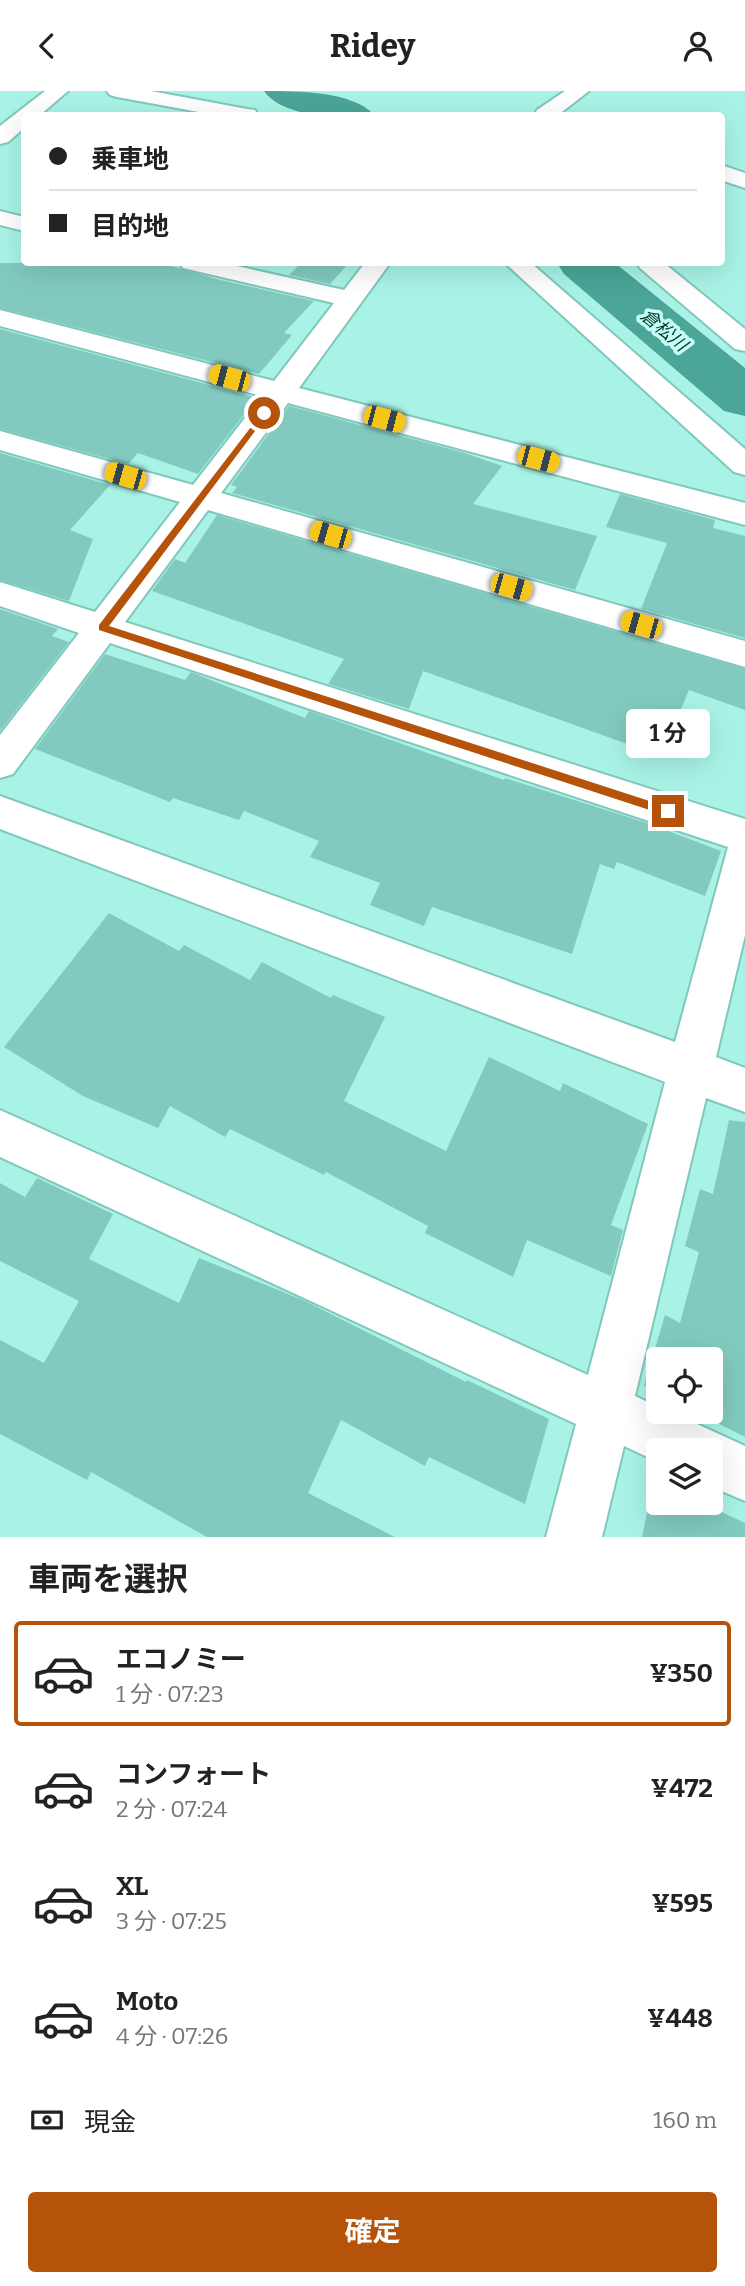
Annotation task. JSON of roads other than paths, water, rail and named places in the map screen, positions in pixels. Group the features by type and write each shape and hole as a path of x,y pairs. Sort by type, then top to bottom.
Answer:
{"street":[{"path":"32,112 58,91"},
{"path":"117,91 232,112"},
{"path":"184,91 240,112"},
{"path":"558,112 579,91"},
{"path":"0,138 21,121"},
{"path":"0,138 21,142"},
{"path":"725,174 745,181"},
{"path":"0,218 21,223"},
{"path":"204,266 350,299"},
{"path":"0,763 376,266"},
{"path":"520,266 745,464"},
{"path":"653,266 745,343"},
{"path":"0,318 745,514"},
{"path":"0,440 745,655"},
{"path":"0,594 745,837"},
{"path":"0,812 745,1090"},
{"path":"574,1537 745,852"},
{"path":"0,1133 667,1438"},
{"path":"723,1464 745,1474"}],"waterway":[{"name":"倉松川","path":"286,91 343,112"},
{"name":"倉松川","path":"587,266 745,398"}]}
